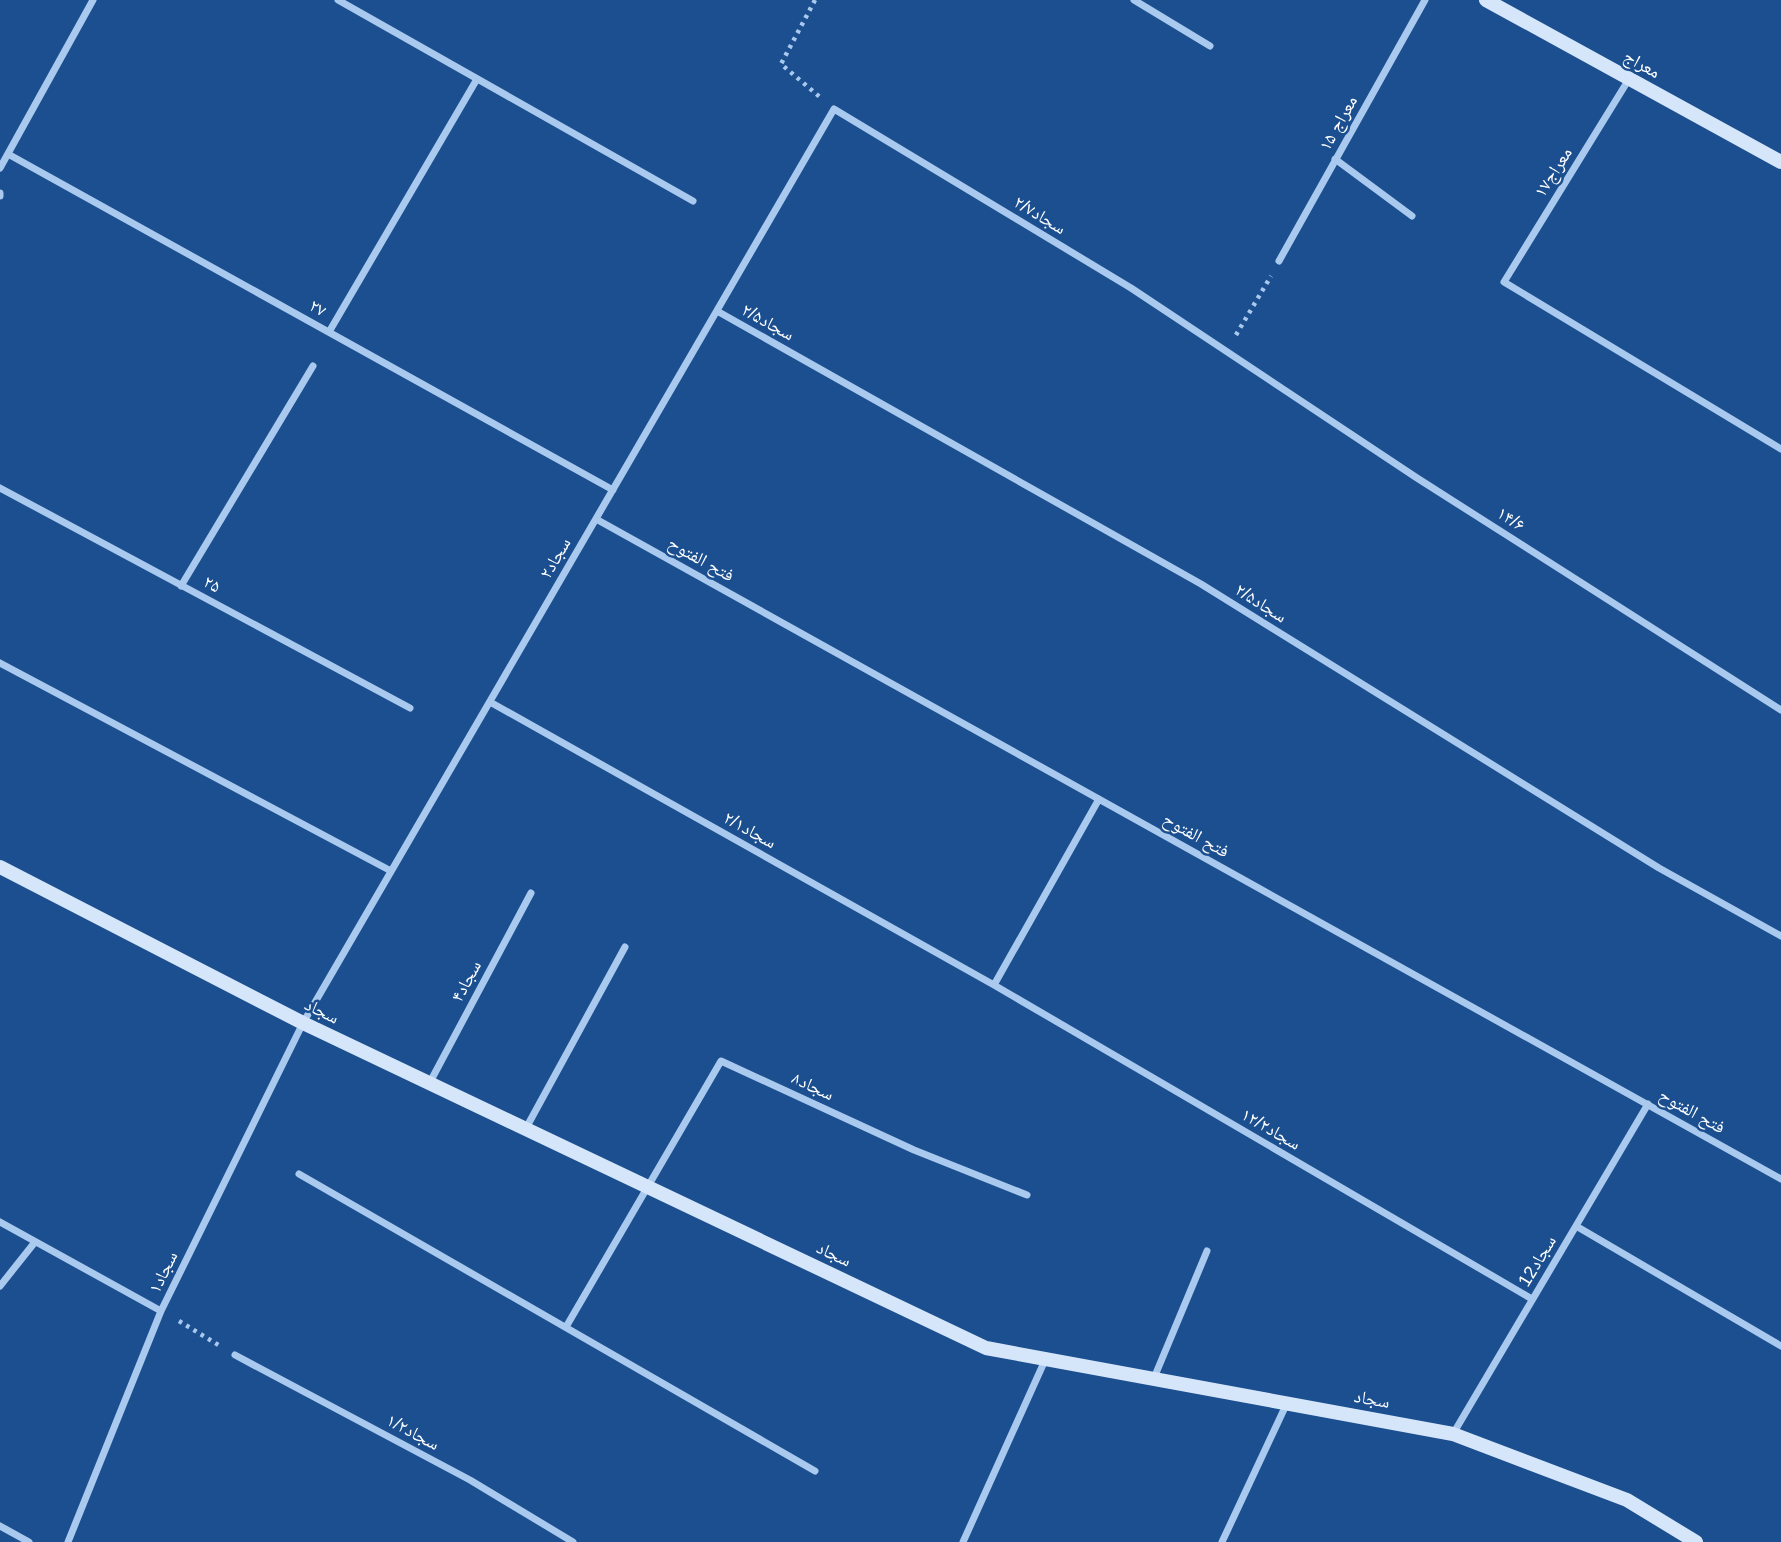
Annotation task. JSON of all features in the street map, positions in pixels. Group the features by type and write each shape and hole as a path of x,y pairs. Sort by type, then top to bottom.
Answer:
{"street":[{"path":"0,168 93,0"},
{"path":"338,0 693,201"},
{"path":"1133,0 1209,46"},
{"name":"معراج ۱۵","path":"1279,261 1425,0"},
{"name":"معراج","path":"1486,0 1781,162"},
{"path":"329,332 477,79"},
{"name":"معراج۱۷","path":"1629,79 1504,282 1781,449"},
{"name":"۲سجاد","path":"303,1023 834,109"},
{"name":"سجاد۲/۷","path":"834,109 1131,288 1227,351"},
{"name":"۲۷","path":"8,154 613,490"},
{"path":"1335,159 1412,216"},
{"name":"۲/۵سجاد","path":"717,311 1201,584 1659,868 1781,936"},
{"name":"۱۴/۶","path":"1227,351 1417,478 1781,710"},
{"path":"181,586 313,366"},
{"name":"۲۵","path":"0,488 410,708"},
{"name":"فتح الفتوح","path":"596,519 1781,1180"},
{"path":"0,663 391,871"},
{"name":"۲/۱سجاد","path":"490,702 994,985"},
{"path":"994,985 1099,799"},
{"name":"سجاد","path":"0,867 303,1023 986,1348 1453,1434 1627,1500 1696,1542"},
{"name":"۴سجاد","path":"429,1084 531,893"},
{"path":"525,1130 625,947"},
{"name":"۱۲/۲سجاد","path":"994,985 1532,1300"},
{"name":"۱سجاد","path":"68,1542 161,1311 303,1023"},
{"name":"۸سجاد","path":"647,1187 721,1061 914,1150 1027,1195"},
{"name":"12سجاد","path":"1453,1434 1648,1104"},
{"path":"299,1174 815,1471"},
{"path":"566,1327 647,1187"},
{"path":"0,1222 161,1311"},
{"path":"1576,1226 1781,1346"},
{"path":"0,1286 35,1242"},
{"path":"1154,1378 1208,1251"},
{"name":"۱/۲سجاد","path":"236,1355 470,1479 573,1542"},
{"path":"962,1542 1046,1359"},
{"path":"1222,1542 1287,1403"},
{"path":"0,1526 29,1542"}],"path":[{"path":"815,0 781,64 834,109"},
{"path":"1227,351 1279,261"},
{"path":"161,1311 236,1355"}]}
